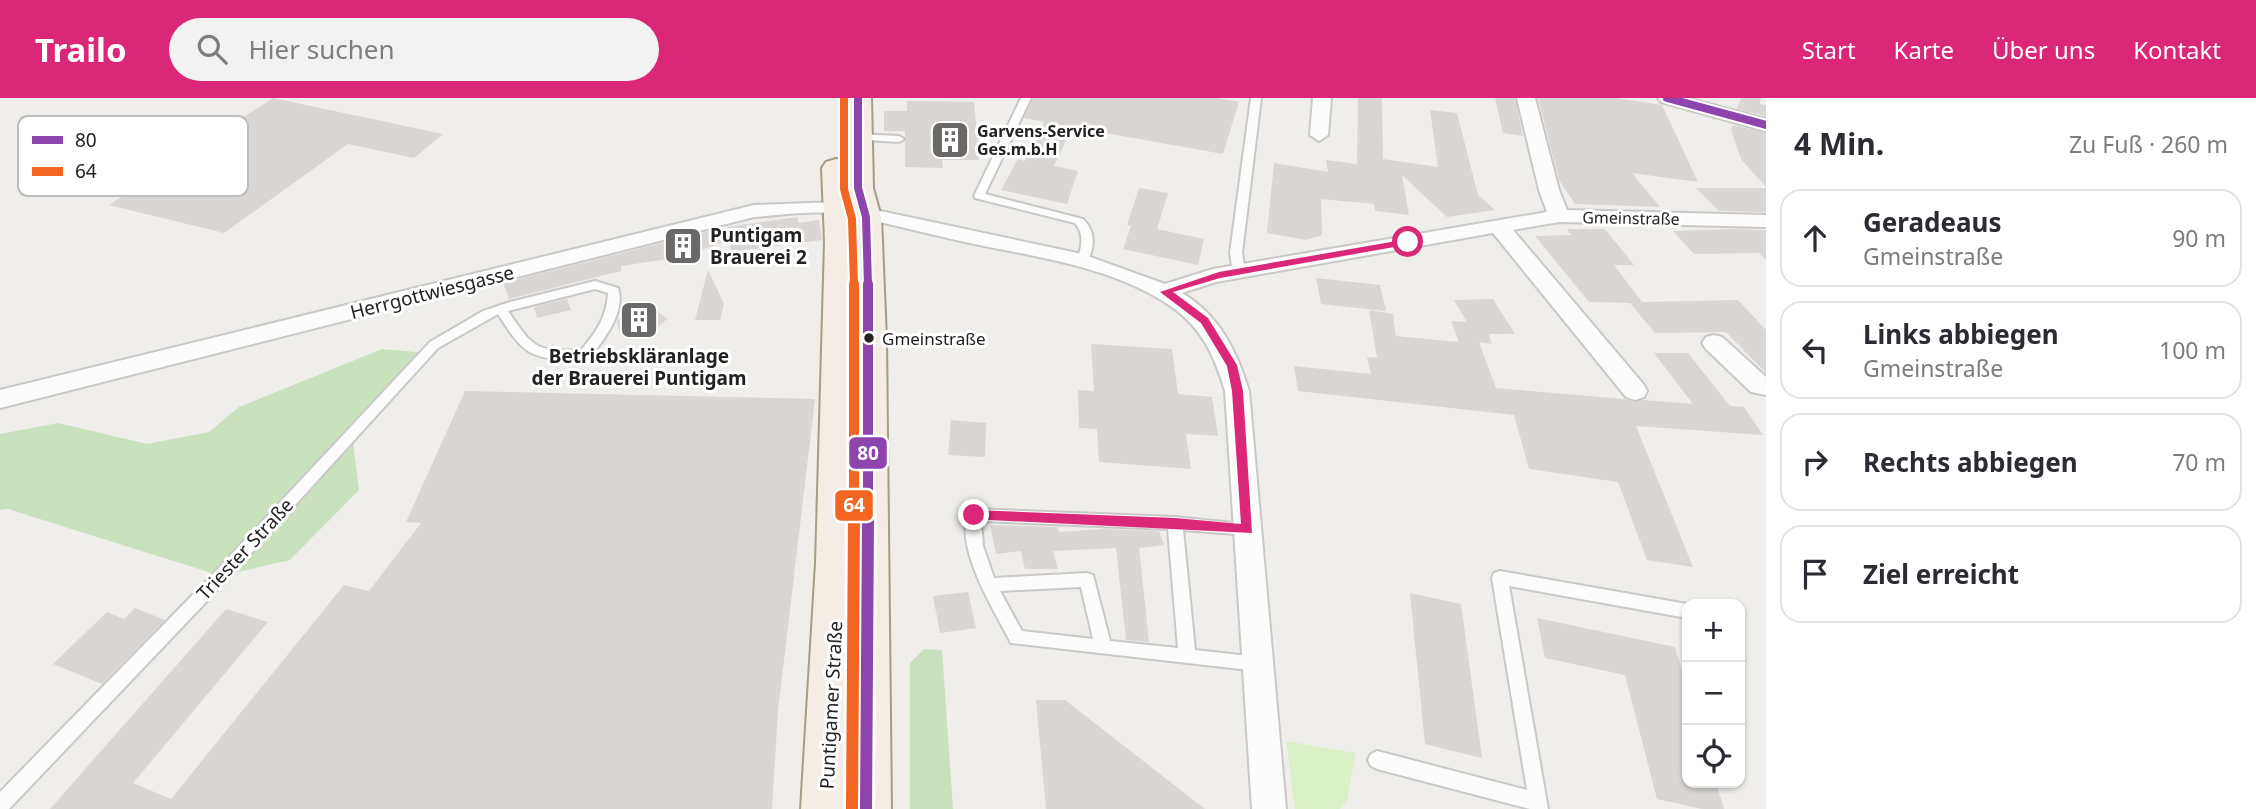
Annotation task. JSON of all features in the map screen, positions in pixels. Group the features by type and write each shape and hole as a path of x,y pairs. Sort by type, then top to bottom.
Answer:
{"main road":[{"name":"Puntigamer Straße","path":"835,98 834,125 852,213 870,553 866,809"},
{"name":"Puntigamer Straße","path":"826,809 837,563 841,242 858,188 858,98"}],"street":[{"path":"1319,135 1322,98"},
{"path":"1525,98 1549,190 1559,216"},
{"path":"1667,98 1766,125"},
{"name":"Herrgottwiesgasse","path":"0,399 724,217 754,211 813,207 852,213"},
{"path":"852,213 1082,261 1165,292 1204,321 1232,365 1237,391 1269,809"},
{"name":"Gmeinstraße","path":"1165,292 1239,272 1559,216 1766,221"},
{"path":"1498,226 1635,391"},
{"path":"1714,344 1760,386 1766,386"}],"lane":[{"path":"1026,98 978,193 979,196 1079,221 1087,233 1086,253 1082,261"},
{"path":"1239,272 1236,253 1256,98"},
{"path":"857,136 899,139"},
{"name":"Triester Straße","path":"0,806 221,576 434,345 457,330 501,309 595,285 614,291 614,304 598,339 585,355 544,356 526,347 501,309"},
{"path":"1248,529 1175,523 974,515 972,531 989,585 1017,638 1258,664"},
{"path":"1175,523 1187,655"},
{"path":"1377,760 1539,806 1500,578 1682,610"},
{"path":"989,585 1087,580 1103,646"}],"green space":[{"path":"382,349 426,353 352,433 359,490 290,560 221,576 8,509 0,510 0,434 58,423 147,444 209,432 239,407"},
{"path":"924,649 942,650 953,809 910,809 910,663"},
{"path":"1286,741 1356,753 1347,800 1340,809 1295,809"}],"building":[{"path":"273,98 443,134 414,158 348,144 224,233 109,205 123,196 248,196 248,116 245,116"},
{"path":"1033,98 1218,98 1239,102 1223,154 1072,127 1054,166 1078,171 1067,204 1001,190 1018,159 1025,161 1044,122 1024,118"},
{"path":"1358,98 1382,98 1383,159 1438,167 1430,110 1457,113 1478,195 1495,210 1447,217 1402,175 1409,215 1375,211 1374,204 1321,199 1322,235 1306,240 1267,233 1274,163 1328,172 1326,160 1357,164"},
{"path":"1495,98 1515,98 1523,136 1503,133"},
{"path":"1538,98 1616,98 1662,105 1698,182 1632,173 1660,207 1575,204 1559,180"},
{"path":"1741,98 1761,98 1760,104 1766,105 1766,116 1737,109"},
{"name":"Garvens-Service Ges.m.b.H","path":"907,101 974,102 979,160 942,160 943,168 905,167 905,131 884,131 884,111 907,111"},
{"path":"1733,125 1766,133 1766,187 1741,159 1731,130"},
{"path":"1139,188 1168,193 1157,229 1204,239 1198,265 1123,249 1131,226 1127,225"},
{"path":"1696,188 1766,188 1766,212 1719,211"},
{"path":"797,217 799,223 819,220 822,240 731,252 727,227"},
{"path":"718,229 722,243 675,258 621,266 621,271 509,299 503,283"},
{"path":"1567,229 1605,229 1634,265 1614,265 1642,302 1738,300 1766,330 1766,373 1726,332 1655,333 1630,303 1589,302 1535,236 1571,235"},
{"path":"1766,230 1766,260 1759,253 1694,254 1673,231"},
{"path":"708,270 724,304 720,320 695,320"},
{"path":"1316,278 1380,285 1386,311 1321,304"},
{"path":"567,299 571,310 537,318 534,307"},
{"path":"1493,299 1515,334 1489,334 1492,344 1479,342 1496,388 1634,402 1643,400 1693,404 1654,353 1688,353 1730,406 1744,407 1763,435 1636,426 1693,567 1647,560 1618,482 1529,469 1514,415 1298,391 1294,366 1371,374 1367,357 1377,358 1369,310 1393,314 1396,336 1459,342 1451,321 1467,322 1454,300"},
{"name":"Betriebskläranlage der Brauerei Puntigam","path":"637,307 656,310 667,319 648,335 625,335 619,331 617,322 624,312"},
{"path":"1091,344 1172,349 1178,394 1212,397 1218,436 1186,434 1191,469 1099,462 1097,429 1079,428 1078,390 1094,391"},
{"path":"465,391 815,399 778,711 772,809 50,809 226,609 268,622 133,783 171,799 344,585 369,591 421,523 406,522"},
{"path":"951,420 986,423 985,457 948,455"},
{"path":"990,525 1057,527 1059,532 1104,529 1159,531 1164,545 1139,548 1149,642 1126,640 1116,548 1053,551 1058,569 1025,569 1021,551 996,554"},
{"path":"968,592 976,628 940,633 933,596"},
{"path":"1410,593 1461,604 1482,758 1425,744"},
{"path":"135,608 165,620 102,684 53,664 107,612 124,619"},
{"path":"1537,618 1675,647 1682,671 1682,788 1718,788 1724,809 1702,809 1657,799 1625,675 1545,658"},
{"path":"1036,700 1065,700 1205,809 1046,809"}],"transit line":[{"name":"64","path":"844,98 844,189 852,219 855,339 852,809"},
{"name":"80","path":"858,98 858,188 866,217 869,339 866,809"},
{"name":"80","path":"1667,98 1766,125"}],"place":[{"name":"Garvens-Service Ges.m.b.H","path":"950,140"},
{"name":"Puntigam Brauerei 2","path":"683,246"},
{"name":"Betriebskläranlage der Brauerei Puntigam","path":"639,320"},
{"name":"Gmeinstraße","path":"869,338"}],"route":[{"path":"974,515 1175,523 1248,529 1237,391 1232,365 1204,321 1189,307 1165,292 1213,276 1408,242"}]}
